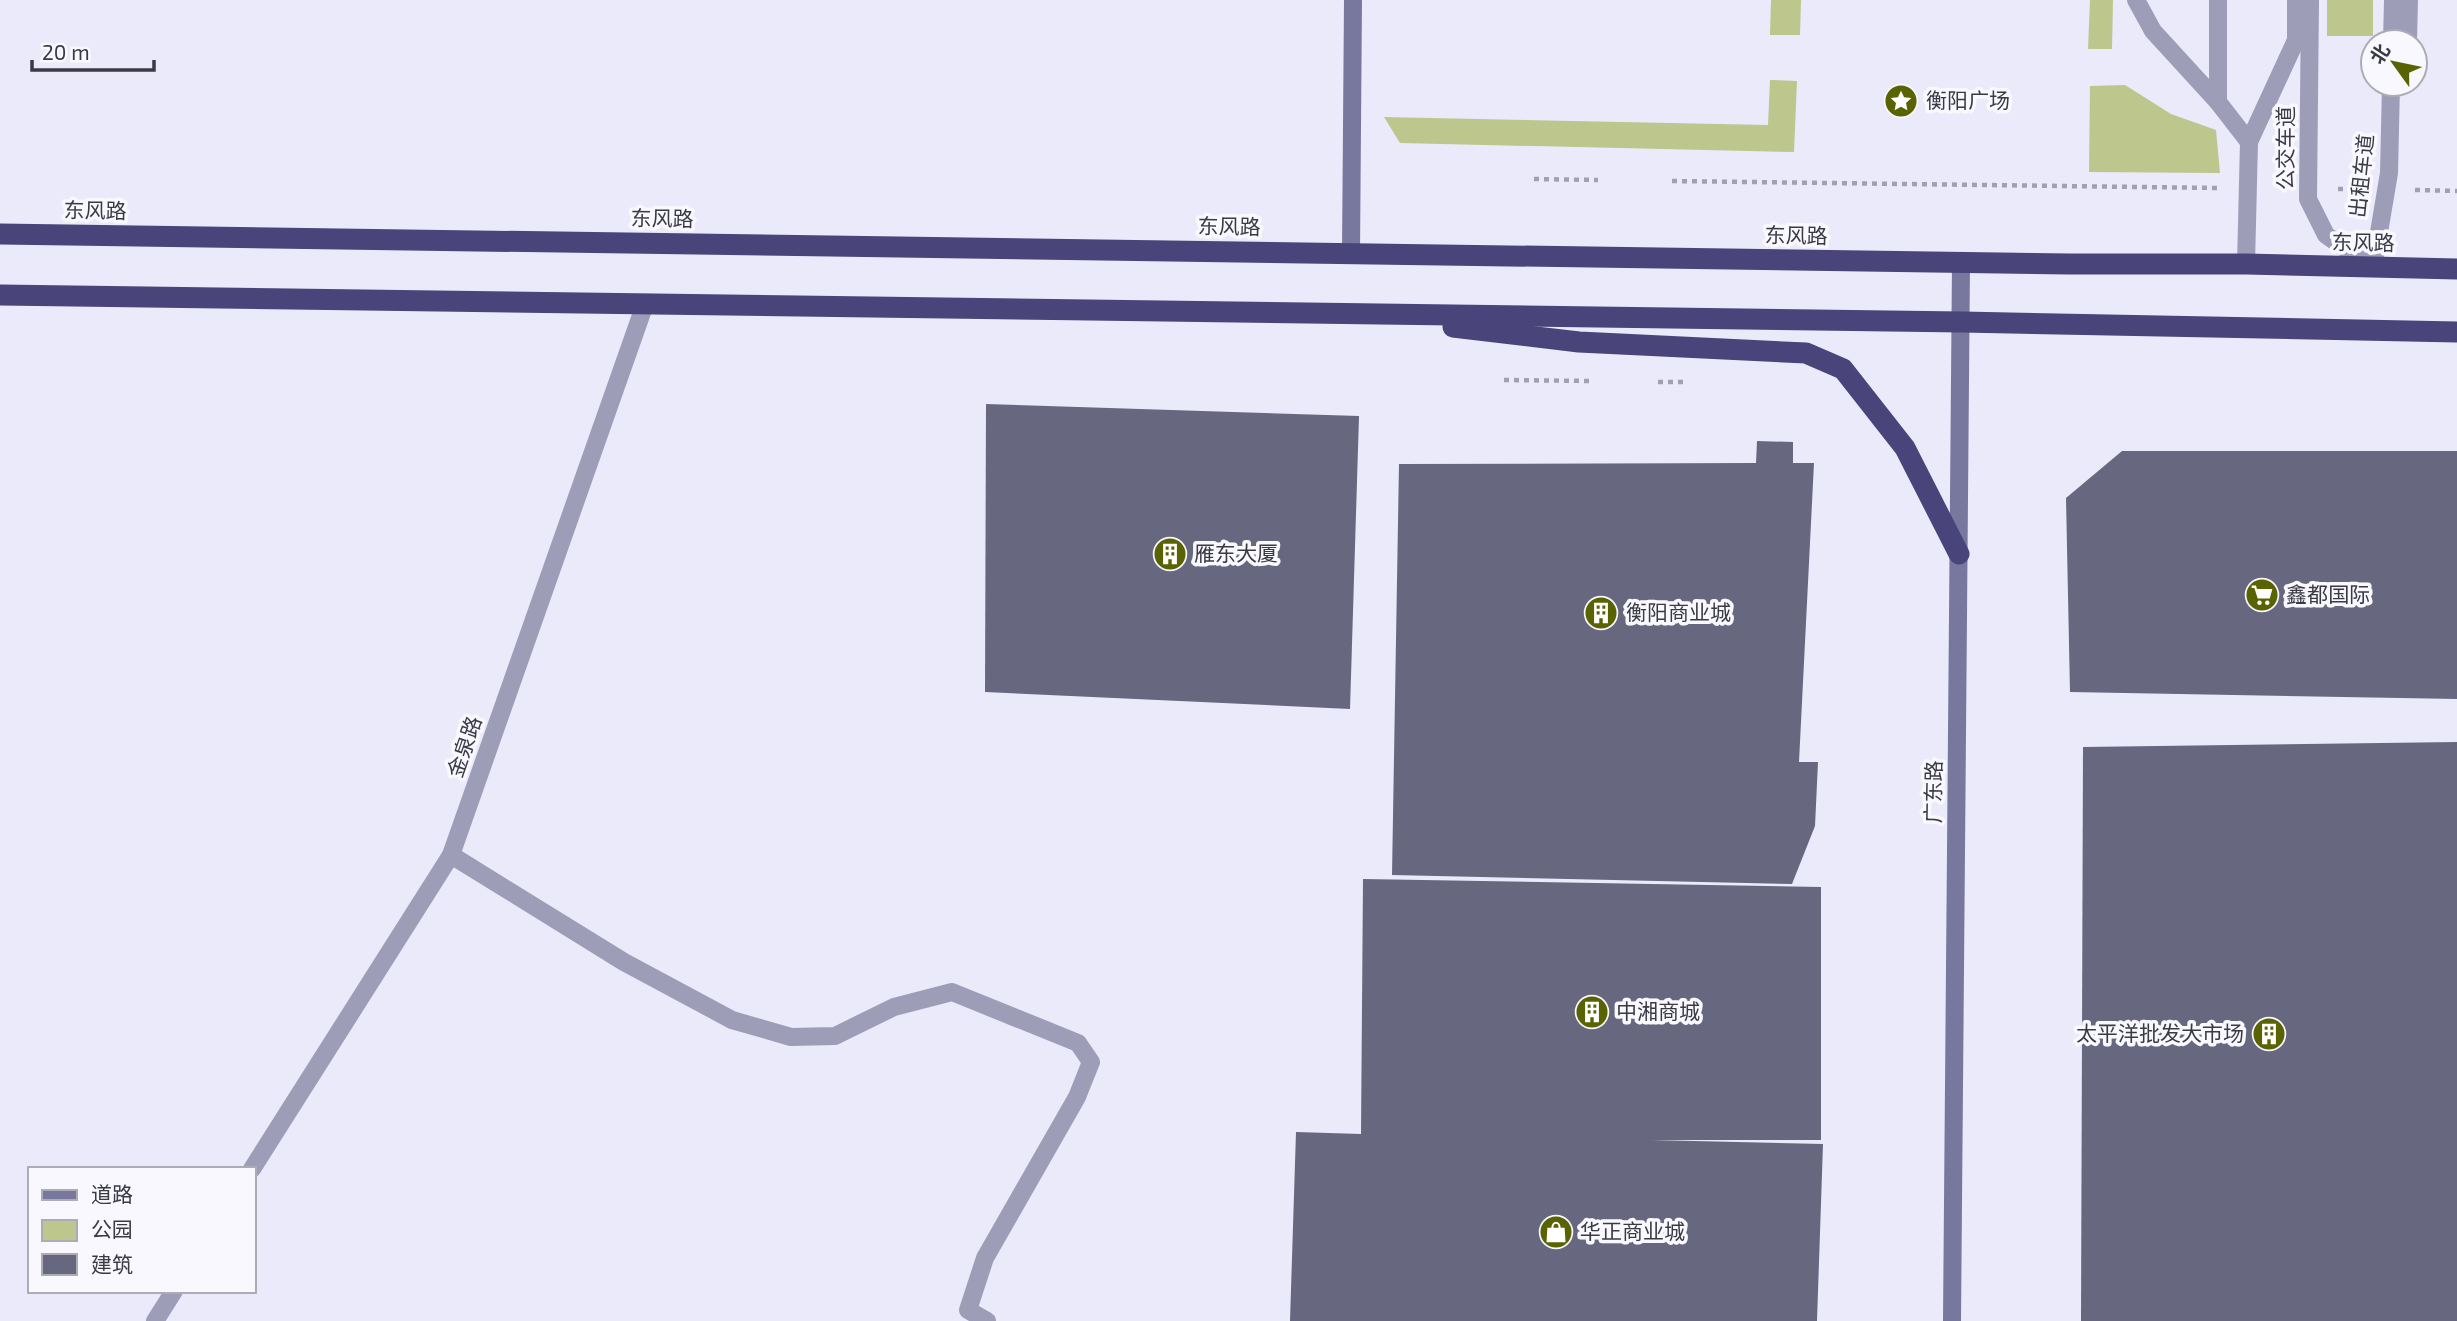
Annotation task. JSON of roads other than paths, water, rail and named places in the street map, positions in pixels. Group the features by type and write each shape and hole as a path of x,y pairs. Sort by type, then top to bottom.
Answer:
{"highway":[{"name":"东风路","path":"0,234 2457,269"},
{"path":"0,295 1962,322 2457,332"},
{"path":"1340,314 1579,342 1806,353 1843,369 1905,448 1959,554"}],"main road":[{"path":"1352,253 1353,0"},
{"name":"广东路","path":"1952,1321 1961,262"}],"street":[{"path":"2136,0 2153,31 2218,102 2249,142"},
{"path":"2218,0 2218,102"},
{"path":"2246,264 2249,142 2295,40 2296,0"},
{"name":"公交车道","path":"2310,0 2308,199 2326,235 2374,268"},
{"path":"2392,28 2393,0"},
{"path":"2408,28 2409,0"},
{"name":"出租车道","path":"2374,268 2389,173 2391,98"},
{"name":"金泉路","path":"253,1167 451,855 645,304"},
{"path":"451,855 624,962 732,1020 791,1037 835,1036 894,1007 952,992 1078,1042 1091,1062 1077,1097 985,1258 968,1310 987,1321"},
{"path":"155,1321 173,1293"}],"place":[{"name":"衡阳广场","path":"1901,101"},
{"name":"雁东大厦","path":"1170,554"},
{"name":"鑫都国际","path":"2262,595"},
{"name":"衡阳商业城","path":"1601,613"},
{"name":"中湘商城","path":"1592,1012"},
{"name":"太平洋批发大市场","path":"2269,1034"},
{"name":"华正商业城","path":"1556,1232"}]}
